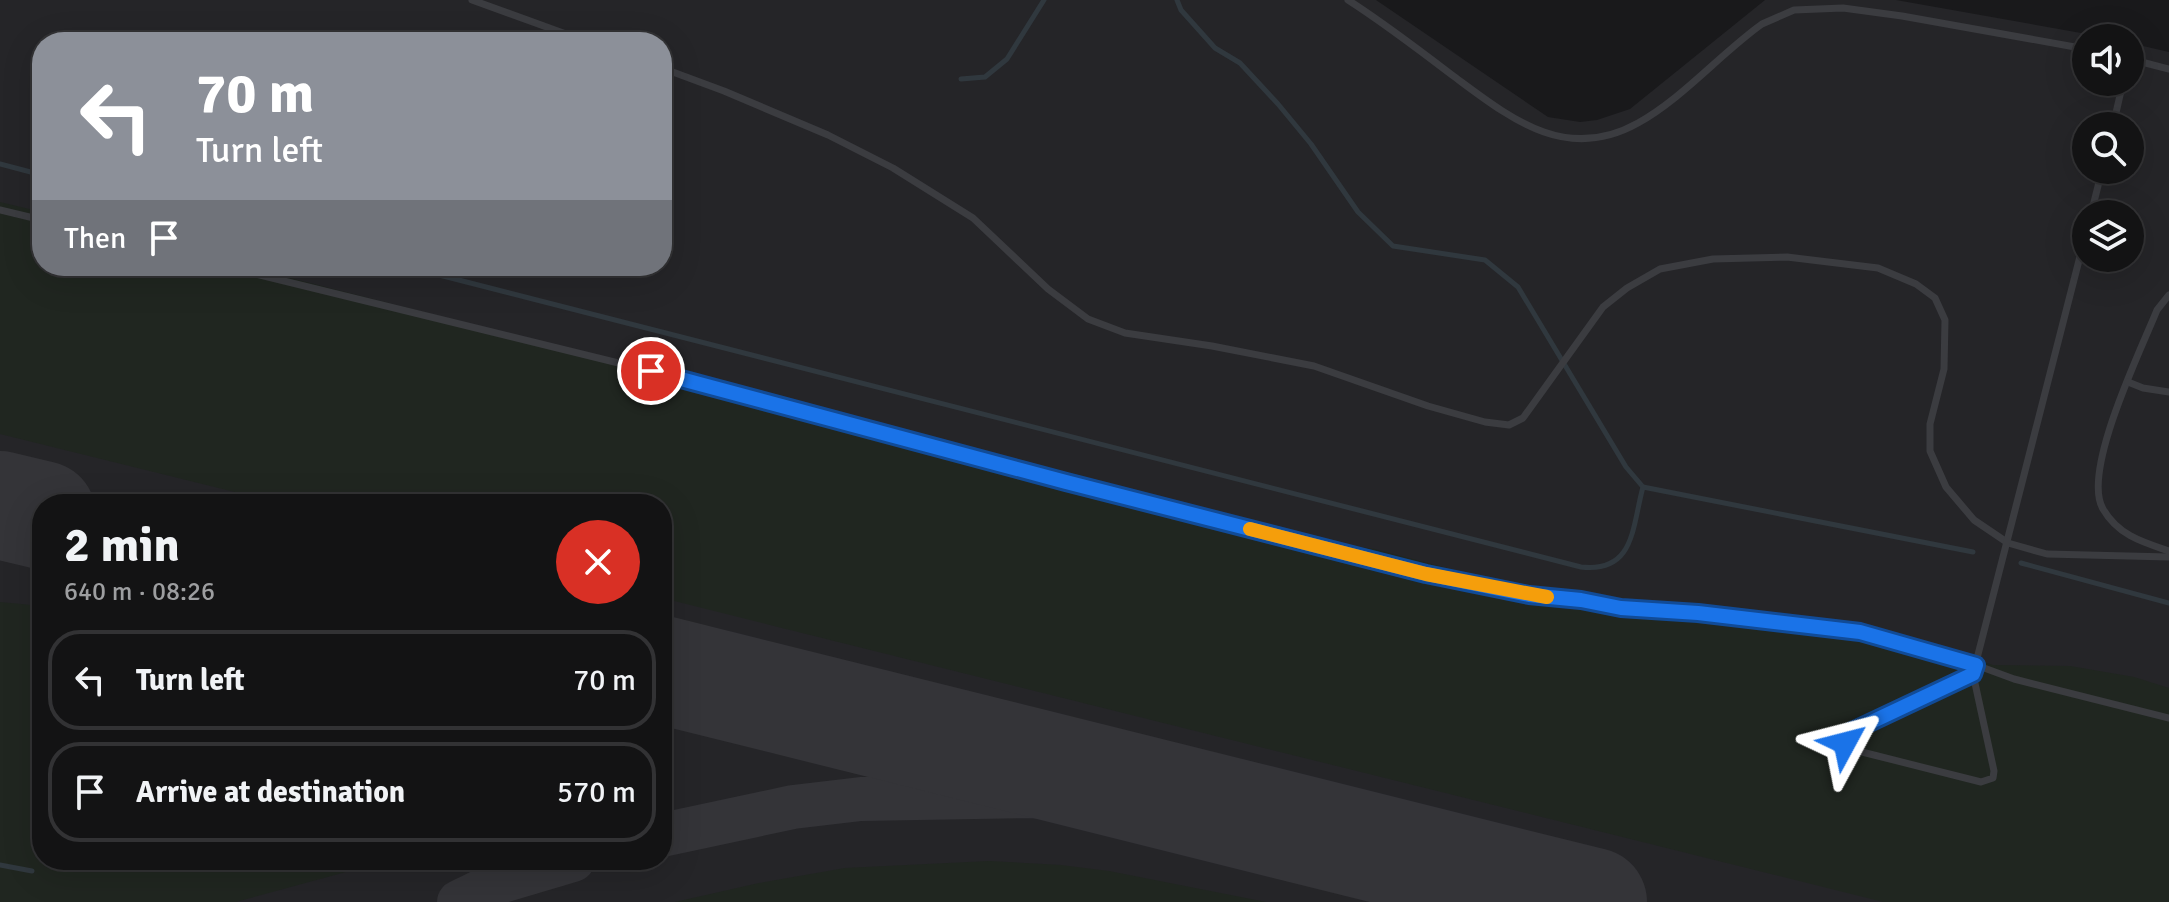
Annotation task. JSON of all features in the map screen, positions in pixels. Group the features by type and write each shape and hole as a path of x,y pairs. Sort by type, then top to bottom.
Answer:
{"lane":[{"path":"472,0 560,32"},
{"path":"1348,0 1508,115 1545,133 1568,138 1596,137 1636,124 1762,24 1803,8 1867,10 2072,47"},
{"path":"2144,63 2169,69"},
{"path":"672,72 828,135 893,168 973,218 1048,289 1088,319 1125,333 1314,366 1428,406 1485,422 1509,425 1523,418 1603,307 1627,288 1660,269 1713,259 1787,257 1878,268 1916,284 1935,298 1945,320 1944,369 1930,424 1930,451 1946,487 1974,520 2008,543 2047,554 2169,554"},
{"path":"0,210 32,218"},
{"path":"1973,674 1848,733 1844,737 1845,743 1850,749 1981,782 1993,778 1973,674 2076,272"},
{"path":"264,276 651,371 1426,574 1529,595 1621,608 1698,613 1860,632 2014,679 2169,718"},
{"path":"2169,295 2157,310 2100,458 2098,488 2102,508 2126,536 2169,554"},
{"path":"2128,382 2169,392"}],"shaded area":[{"path":"0,0 1376,0 1548,117 1580,122 1630,109 1765,0 1896,0 2072,31 2072,96 2144,96 2144,46 2169,52 2169,902 0,902"},
{"path":"0,202 32,210 32,276 282,276 797,407 1068,472 1324,542 1375,549 1572,598 1787,614 1893,633 1993,665 2070,666 2134,677 2169,688 2169,902 1883,902 672,600 672,494 243,494 0,434"},
{"path":"0,602 32,605 32,870 353,870 236,902 0,902"},
{"path":"989,861 1109,871 1266,902 675,902 845,868"}],"waterway":[{"path":"961,79 985,77 1007,59 1044,0"},
{"path":"1177,0 1181,10 1215,48 1240,63 1278,104 1311,144 1358,212 1393,246 1485,260 1518,287 1626,467 1643,487"},
{"path":"0,164 32,172"},
{"path":"443,276 1581,567 1599,567 1612,563 1621,555 1633,531 1643,487 1973,552"},
{"path":"2021,563 2169,603"},
{"path":"0,865 32,871"}],"taxiway":[{"path":"0,534 32,536"},
{"path":"672,833 793,807 861,799 1033,796 1211,807"},
{"path":"1345,840 1376,867 1401,902"},
{"path":"1432,862 1534,902"},
{"path":"459,902 502,881 539,870"}],"runway":[{"path":"0,505 32,513"},
{"path":"672,672 1593,902"}],"slow traffic":[{"path":"1250,529 1426,574 1547,597"}],"route":[{"path":"651,371 1426,574 1529,595 1621,608 1698,613 1860,632 1976,665 1973,674 1848,733 1844,737 1845,743"}]}
